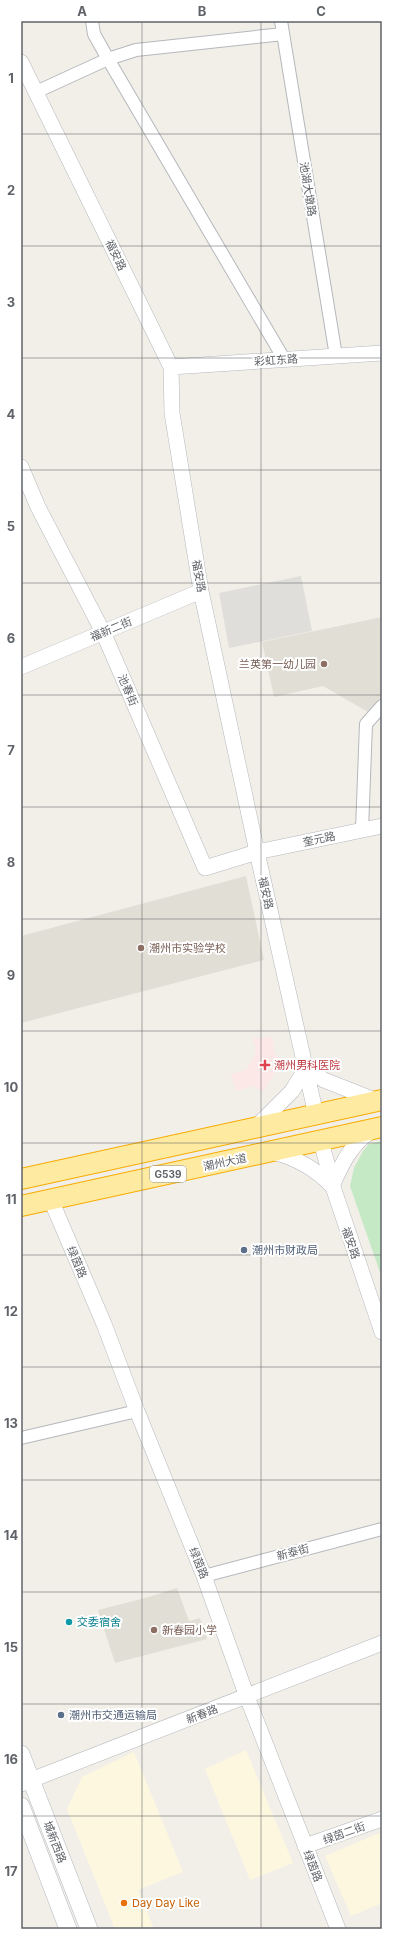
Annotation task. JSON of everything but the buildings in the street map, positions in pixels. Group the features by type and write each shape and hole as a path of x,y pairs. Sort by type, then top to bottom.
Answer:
{"highway":[{"name":"G539","path":"21,1179 380,1101"},
{"name":"潮州大道","path":"21,1206 273,1152 322,1147 379,1128"}],"main road":[{"name":"城新西路","path":"21,1754 26,1782 88,1929"},
{"name":"城新西路","path":"21,1806 68,1929"}],"street":[{"path":"92,21 94,34 108,59 284,359"},
{"name":"池湖大墩路","path":"281,21 336,356"},
{"path":"36,92 108,59 136,50 283,34"},
{"name":"福安路","path":"21,62 171,367 172,413 201,590 257,852 316,1115"},
{"name":"彩虹东路","path":"171,367 382,353"},
{"name":"池春街","path":"21,467 38,508 103,632 205,868 257,852"},
{"name":"福新二街","path":"21,667 201,590"},
{"path":"362,830 366,724 382,706"},
{"name":"奎元路","path":"257,852 382,826"},
{"path":"255,1128 292,1091 306,1068 324,1080 380,1101"},
{"path":"273,1152 301,1162 320,1174 332,1186 342,1163 359,1140 379,1128"},
{"name":"福安路","path":"322,1147 332,1186 382,1332"},
{"name":"绿茵路","path":"51,1200 104,1324 137,1411 204,1576 247,1697 338,1929"},
{"path":"21,1438 137,1411"},
{"name":"新泰街","path":"204,1576 382,1529"},
{"name":"新春路","path":"26,1782 247,1697 382,1643"},
{"name":"绿茵二街","path":"305,1846 382,1819"}],"shaded area":[{"path":"301,576 312,631 229,648 219,593"},
{"name":"兰英第一幼儿园","path":"382,617 382,698 368,712 323,686 274,697 262,642"},
{"name":"潮州市实验学校","path":"246,876 264,960 21,1023 21,936"},
{"name":"潮州男科医院","path":"272,1036 275,1055 283,1060 263,1092 254,1086 236,1091 231,1074 247,1069 256,1052 253,1039"},
{"name":"新春园小学","path":"177,1588 189,1621 200,1618 207,1639 115,1663 98,1610"},
{"path":"246,1750 293,1863 250,1880 205,1769"},
{"path":"134,1752 183,1872 138,1890 154,1929 115,1929 67,1809 82,1777"},
{"path":"382,1832 382,1903 351,1916 325,1856"}],"green space":[{"path":"382,1141 382,1278 350,1186 354,1168 363,1151 369,1144"}],"place":[{"name":"兰英第一幼儿园","path":"324,664"},
{"name":"潮州市实验学校","path":"141,948"},
{"name":"潮州男科医院","path":"265,1065"},
{"name":"潮州市财政局","path":"244,1250"},
{"name":"交委宿舍","path":"69,1622"},
{"name":"新春园小学","path":"154,1630"},
{"name":"潮州市交通运输局","path":"61,1715"},
{"name":"Day Day Like","path":"124,1903"}]}
